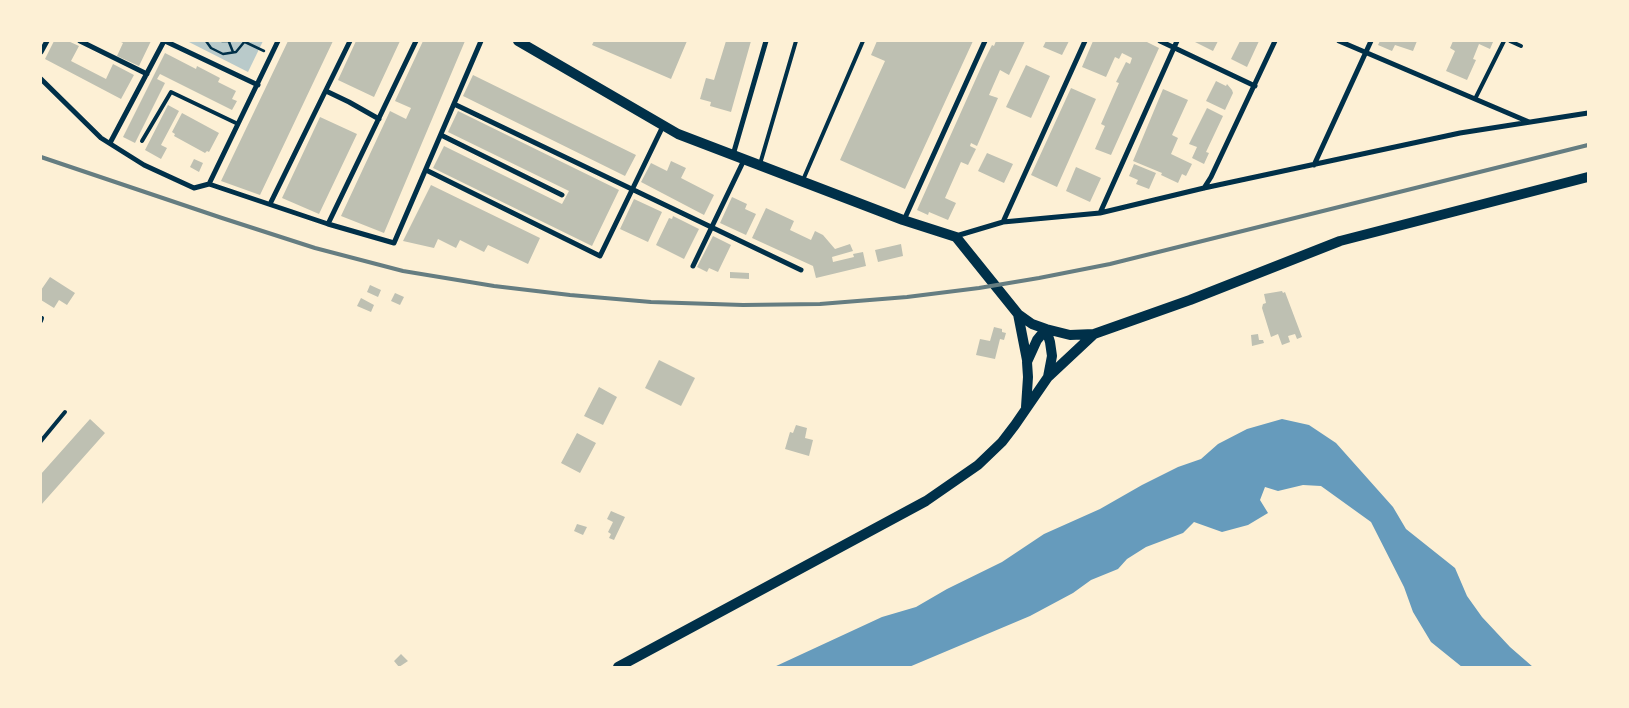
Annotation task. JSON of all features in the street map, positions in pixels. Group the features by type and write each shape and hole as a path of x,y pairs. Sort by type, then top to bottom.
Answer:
{"main road":[{"path":"518,41 678,134 903,220 956,237 1015,311 1032,324 1070,335 1094,334 1190,300 1340,241 1588,177"},
{"path":"1015,311 1027,362 1026,408"},
{"path":"1027,362 1031,352 1046,329"},
{"path":"1046,329 1052,356 1048,377"},
{"path":"618,667 926,501 978,465 1002,442 1048,377 1094,334"}],"street":[{"path":"41,52 47,41"},
{"path":"80,41 147,74"},
{"path":"110,143 164,41 258,85"},
{"path":"209,184 278,41"},
{"path":"270,204 350,41"},
{"path":"328,224 416,41"},
{"path":"41,79 101,138 144,165 194,188 209,184 328,224 394,243 481,41"},
{"path":"733,155 766,41"},
{"path":"903,220 985,41"},
{"path":"1003,222 1084,41"},
{"path":"1160,41 1255,86"},
{"path":"1100,213 1177,41"},
{"path":"1204,188 1212,177 1275,41"},
{"path":"1339,41 1530,122"},
{"path":"1314,165 1371,41"},
{"path":"326,91 379,119"},
{"path":"454,104 801,270"},
{"path":"956,237 1003,222 1100,213 1204,188 1460,133 1588,113"},
{"path":"426,170 600,256 663,126"},
{"path":"441,135 562,196"},
{"path":"693,266 744,160"}],"lane":[{"path":"760,165 796,41"},
{"path":"802,182 863,41"},
{"path":"1475,99 1504,41"},
{"path":"1510,41 1521,46"},
{"path":"142,141 172,92 238,124"},
{"path":"41,441 65,412"}],"path":[{"path":"206,41 216,52 223,54 241,48 245,42 272,54"},
{"path":"222,41 230,42 233,52"}],"shaded area":[{"path":"187,41 263,41 248,72"}],"water":[{"path":"1282,419 1309,425 1336,443 1393,507 1406,529 1455,568 1467,596 1482,617 1510,647 1533,667 1462,667 1431,642 1413,612 1404,587 1371,522 1321,486 1303,485 1278,491 1265,487 1260,500 1268,513 1248,525 1222,532 1194,522 1183,533 1146,547 1127,559 1118,569 1091,580 1073,593 1030,616 909,667 774,667 882,617 916,607 947,589 1002,562 1044,534 1100,509 1178,467 1201,459 1218,444 1247,429"}],"building":[{"path":"54,41 68,41 79,46 71,61 106,79 113,64 134,75 121,99 45,59"},
{"path":"119,41 151,41 139,66 117,56 123,43"},
{"path":"288,41 333,41 260,195 221,181"},
{"path":"356,41 400,41 374,97 338,80"},
{"path":"423,41 465,41 384,233 341,216 390,111 406,119 411,108 395,101"},
{"path":"594,41 687,41 671,79 592,45"},
{"path":"726,41 751,41 731,112 710,106 711,102 700,99 706,78 714,80"},
{"path":"877,41 973,41 905,189 840,160 885,61 871,55"},
{"path":"996,41 1025,41 1009,75 1000,70 989,95 998,98 977,146 971,143 970,146 976,149 968,165 961,162 945,198 956,203 948,220 929,212 928,215 917,210 983,63"},
{"path":"1046,41 1069,41 1062,55 1043,47"},
{"path":"1093,41 1145,41 1159,48 1111,155 1095,149 1105,126 1101,124 1119,83 1116,82 1126,62 1130,64 1132,58 1122,53 1119,59 1115,57 1106,77 1082,67"},
{"path":"1193,41 1218,41 1213,51"},
{"path":"1240,41 1259,41 1247,67 1231,59"},
{"path":"1380,41 1417,41 1413,51 1395,45 1392,51 1378,45"},
{"path":"1453,41 1493,42 1490,49 1479,44 1473,59 1476,60 1467,80 1446,71 1455,51 1450,48"},
{"path":"165,53 196,69 197,66 220,78 218,82 236,91 232,99 237,101 232,110 160,74 157,79 165,83 135,143 123,137"},
{"path":"1026,65 1050,76 1031,118 1006,107"},
{"path":"473,75 636,155 625,176 463,96"},
{"path":"1216,81 1226,86 1227,84 1233,93 1225,110 1206,101"},
{"path":"1071,88 1096,99 1057,187 1031,175"},
{"path":"1163,89 1188,100 1172,135 1178,138 1171,154 1192,164 1186,176 1182,174 1178,183 1161,175 1162,173 1133,161"},
{"path":"168,105 179,111 161,145 167,148 161,159 145,150"},
{"path":"1207,108 1223,116 1206,152 1209,153 1204,164 1192,158 1197,147 1189,144"},
{"path":"458,111 619,190 592,246 433,168 444,146 562,204 569,191 448,132"},
{"path":"182,113 219,133 209,152 205,153 174,136 175,134 172,132"},
{"path":"320,117 357,134 319,214 282,198"},
{"path":"987,153 1013,164 1004,183 978,171"},
{"path":"194,159 203,163 199,172 190,167"},
{"path":"671,161 686,168 681,178 714,195 704,215 641,182 651,163 667,171"},
{"path":"1134,164 1156,173 1149,189 1136,184 1138,180 1129,176"},
{"path":"1076,167 1101,178 1090,202 1066,191"},
{"path":"431,185 540,238 528,264 488,245 484,252 460,240 456,248 438,239 434,248 403,241"},
{"path":"732,197 747,204 745,209 756,214 746,235 720,223"},
{"path":"634,199 662,212 648,242 620,229"},
{"path":"766,208 794,221 790,230 811,240 815,231 823,235 835,249 850,244 853,251 832,257 833,262 854,257 853,254 863,252 866,266 816,278 813,266 752,238"},
{"path":"673,216 699,229 684,259 656,245 669,218 672,219"},
{"path":"713,236 731,245 718,272 709,268 707,272 697,267"},
{"path":"901,244 903,256 878,262 875,250"},
{"path":"730,272 749,273 749,279 730,278"},
{"path":"50,277 75,293 67,305 59,300 54,308 41,300 41,290"},
{"path":"370,285 381,290 378,297 367,292"},
{"path":"1282,291 1283,293 1285,292 1302,337 1297,339 1295,334 1288,336 1290,342 1282,345 1278,334 1271,337 1262,308 1263,304 1266,303 1264,294"},
{"path":"395,293 404,297 400,305 391,301"},
{"path":"361,298 374,305 371,312 357,306"},
{"path":"994,327 1002,329 1002,332 1006,333 1004,340 1000,339 995,359 976,355 980,339 990,341"},
{"path":"1258,334 1259,340 1263,340 1264,343 1252,346 1251,335"},
{"path":"659,360 695,378 681,406 645,388"},
{"path":"599,387 617,397 603,425 584,416"},
{"path":"90,419 105,433 41,505 41,474"},
{"path":"796,425 807,428 805,438 813,440 809,456 785,449 790,432 793,433"},
{"path":"577,433 596,443 580,473 561,463"},
{"path":"611,511 625,517 614,540 609,538 611,534 608,532 613,522 607,519"},
{"path":"577,524 587,527 583,535 574,531"},
{"path":"401,654 408,661 399,667 394,661"}],"railway":[{"path":"41,157 315,248 403,271 494,286 570,295 651,302 743,305 820,304 907,297 1039,278 1110,264 1588,145"}]}
